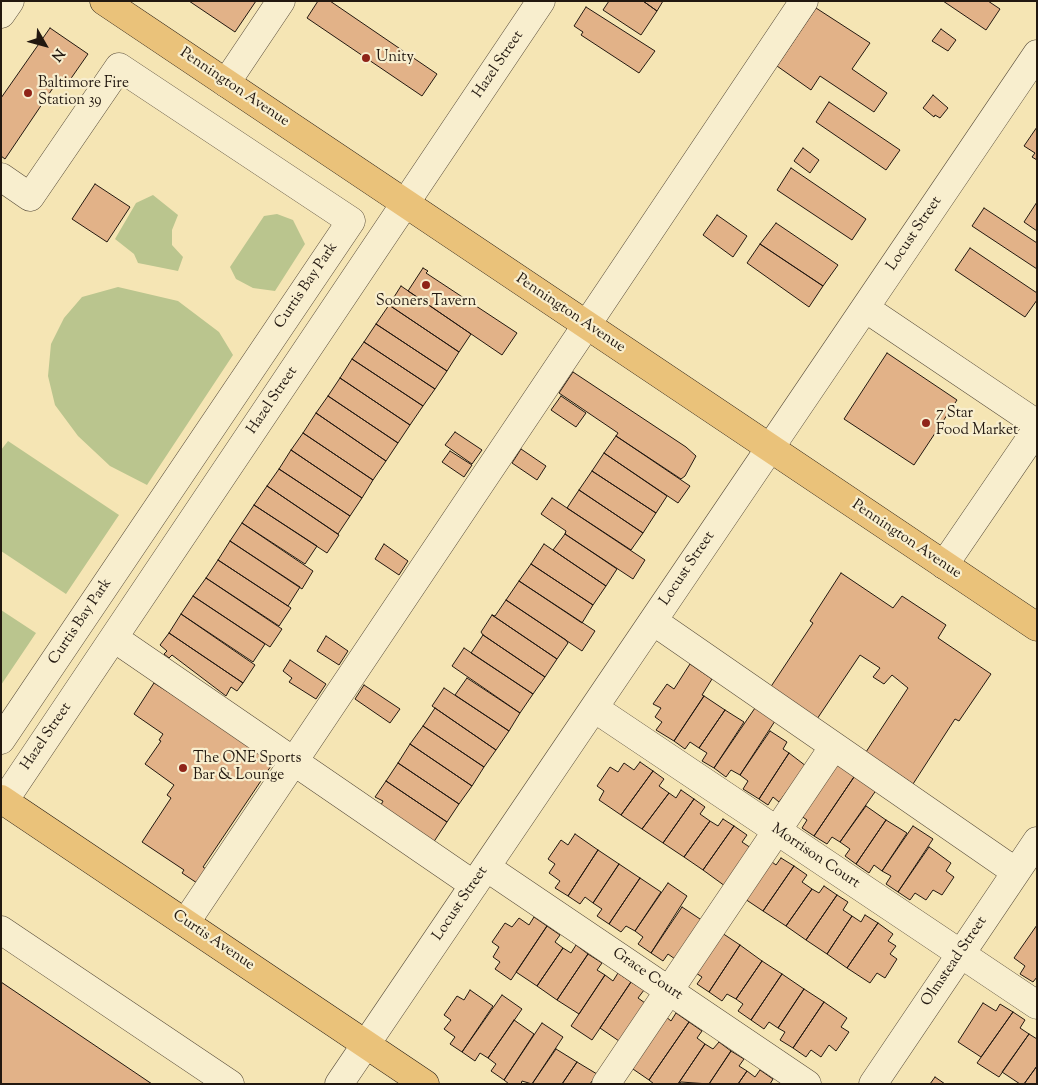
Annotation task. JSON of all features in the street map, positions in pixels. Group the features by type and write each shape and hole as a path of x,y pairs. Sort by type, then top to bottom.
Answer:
{"main road":[{"name":"Pennington Avenue","path":"104,1 1037,627"},
{"name":"Curtis Avenue","path":"3,800 425,1084"}],"street":[{"path":"1,14 10,1"},
{"path":"226,83 281,1"},
{"name":"Hazel Street","path":"3,800 114,638 541,1"},
{"path":"186,922 588,326 804,1"},
{"name":"Locust Street","path":"339,1084 1037,54"},
{"name":"Curtis Bay Park","path":"1,177 30,197 119,67 351,221 1,740"},
{"path":"865,308 1037,424"},
{"path":"944,565 1037,429"},
{"path":"653,621 1016,872"},
{"name":"Grace Court","path":"114,638 294,761 669,990 807,1084"},
{"name":"Morrison Court","path":"594,708 1037,1005"},
{"path":"606,1084 834,746"},
{"name":"Olmstead Street","path":"873,1084 1037,840"},
{"path":"1,930 230,1084"}],"green space":[{"path":"153,195 178,215 172,230 172,245 183,257 178,271 138,263 134,254 115,239 136,203"},
{"path":"277,214 293,220 305,244 275,291 253,288 236,279 230,267 264,216"},
{"path":"118,287 178,301 219,332 233,355 147,485 110,466 78,436 55,405 48,376 51,344 64,318 82,297"},
{"path":"8,441 119,515 66,594 1,551 1,450"},
{"path":"1,610 36,633 1,685"}],"building":[{"path":"189,1 256,1 235,32"},
{"path":"318,1 330,1 437,74 422,96 307,18"},
{"path":"609,1 643,1 657,11 641,35 603,10"},
{"path":"643,1 663,1 657,11"},
{"path":"943,1 988,1 1000,9 986,30"},
{"path":"586,7 655,51 639,73 581,35 583,32 574,26"},
{"path":"816,8 870,43 852,69 887,93 874,112 820,76 811,90 777,66"},
{"name":"Baltimore Fire Station 39","path":"50,28 88,54 65,87 57,82 5,159 1,156 1,98"},
{"path":"941,29 956,40 948,51 932,41"},
{"path":"933,95 948,108 940,118 935,115 934,117 923,108"},
{"path":"829,102 900,150 886,170 816,122"},
{"path":"1037,127 1037,160 1032,157 1035,153 1024,146"},
{"path":"803,148 819,160 810,173 794,161"},
{"path":"791,168 866,219 852,240 777,190"},
{"path":"95,184 130,207 107,242 72,219"},
{"path":"1037,202 1037,231 1024,222"},
{"path":"984,208 1037,243 1037,269 972,226"},
{"path":"717,215 747,236 733,257 703,235"},
{"path":"776,223 838,265 823,286 760,244"},
{"path":"760,244 823,286 809,307 747,263"},
{"path":"970,248 1037,293 1037,300 1025,317 955,270"},
{"path":"423,268 428,271 426,273 517,333 502,355 408,291"},
{"path":"401,286 471,334 459,352 389,305"},
{"path":"389,305 459,352 447,371 376,324"},
{"path":"376,324 447,371 435,389 364,342"},
{"path":"364,342 435,389 423,406 352,359"},
{"path":"887,353 957,400 914,465 844,419"},
{"path":"352,359 423,406 410,425 340,378"},
{"path":"573,372 686,447 696,456 685,476 681,479 616,436 618,433 559,393"},
{"path":"340,378 410,425 398,443 328,396"},
{"path":"328,396 398,443 386,461 316,413"},
{"path":"561,396 586,413 576,427 551,410"},
{"path":"316,413 386,461 373,480 303,433"},
{"path":"455,432 482,450 472,464 445,445"},
{"path":"303,433 373,480 362,498 291,450"},
{"path":"616,436 690,486 678,503 604,453"},
{"path":"521,449 546,466 537,480 512,463"},
{"path":"291,450 362,498 350,516 279,469"},
{"path":"450,451 472,465 464,477 442,462"},
{"path":"604,453 667,496 656,513 592,471"},
{"path":"279,469 350,516 338,534 267,486"},
{"path":"592,471 656,513 643,533 579,490"},
{"path":"267,486 339,535 327,553 254,505"},
{"path":"579,490 643,533 631,550 567,508"},
{"path":"552,498 645,560 633,579 565,534 566,531 541,514"},
{"path":"254,505 317,546 305,564 242,523"},
{"path":"242,523 313,571 302,589 230,541"},
{"path":"565,534 617,569 606,586 553,550"},
{"path":"230,541 300,587 288,606 218,560"},
{"path":"384,544 408,561 399,575 375,559"},
{"path":"544,544 606,586 593,605 531,564"},
{"path":"218,560 291,608 279,626 206,578"},
{"path":"531,564 593,605 582,623 519,581"},
{"path":"841,573 893,608 902,596 946,625 938,638 991,674 959,721 955,719 913,784 866,752 908,688 892,675 884,684 873,677 880,668 860,655 817,719 770,688 813,623 810,621"},
{"path":"206,578 282,629 270,647 193,596"},
{"path":"519,581 595,631 582,651 506,600"},
{"path":"193,596 265,644 253,662 181,614"},
{"path":"506,600 566,640 568,643 557,659 492,615 495,616"},
{"path":"181,614 255,665 243,683 169,633"},
{"path":"492,615 557,659 545,677 483,635 481,632"},
{"path":"169,633 243,683 237,691 231,687 226,696 172,655 169,658 164,654 167,651 160,645"},
{"path":"483,635 545,677 533,694 471,653"},
{"path":"326,636 348,651 339,665 317,651"},
{"path":"464,648 533,694 520,713 452,666"},
{"path":"290,660 326,684 316,699 289,682 292,678 283,671"},
{"path":"690,664 712,679 702,695 704,696 674,741 656,730 662,722 655,717 661,708 653,704 667,684 674,689"},
{"path":"467,678 520,713 509,731 455,695"},
{"path":"154,683 275,760 203,867 206,869 197,883 182,873 184,870 142,842 171,798 167,795 174,785 145,764 161,741 159,740 163,734 134,714"},
{"path":"364,685 400,709 390,723 355,699"},
{"path":"444,688 509,731 496,750 432,706"},
{"path":"704,696 725,710 699,748 690,742 685,749 674,741"},
{"path":"435,708 496,750 484,767 423,726"},
{"path":"755,708 775,721 740,775 731,770 726,777 714,768"},
{"path":"725,710 744,722 714,768 702,761 707,753 699,748"},
{"path":"423,726 484,767 472,786 410,744"},
{"path":"770,731 787,742 783,749 789,753 759,799 743,789 748,781 740,775"},
{"path":"410,744 472,786 459,804 398,763"},
{"path":"789,753 806,766 779,802 773,797 768,805 759,799"},
{"path":"640,762 653,771 621,815 599,800 604,791 597,786 610,767 618,772 624,763 634,770"},
{"path":"837,762 856,774 814,836 802,828 807,820 797,813"},
{"path":"398,763 459,804 447,822 386,781"},
{"path":"653,771 664,779 659,786 669,793 642,829 621,815"},
{"path":"856,774 877,789 840,842 832,837 827,844 814,836"},
{"path":"386,781 447,822 433,843 380,807 383,801 375,797"},
{"path":"681,790 694,799 663,843 642,829 669,793 676,798"},
{"path":"694,799 705,807 700,814 710,821 684,857 663,843"},
{"path":"866,806 886,820 856,864 845,856 850,849 840,842"},
{"path":"723,819 734,826 703,870 684,857 710,821 718,826"},
{"path":"886,820 907,833 882,871 874,865 869,873 856,864"},
{"path":"734,826 747,835 742,842 751,848 725,886 703,870"},
{"path":"913,826 933,839 898,892 886,884 891,876 882,871"},
{"path":"575,834 598,850 568,896 555,888 560,881 549,873 555,864 548,859 561,840 568,845"},
{"path":"929,847 951,863 946,871 954,877 942,895 933,890 926,900 915,893 910,900 898,892"},
{"path":"598,850 619,864 593,903 585,897 580,904 568,896"},
{"path":"781,858 794,866 763,911 745,899 772,862 776,865"},
{"path":"619,864 640,878 609,924 597,916 602,909 593,903"},
{"path":"794,866 807,875 802,882 812,889 786,926 763,911"},
{"path":"640,878 661,892 635,931 626,926 621,932 609,924"},
{"path":"668,883 687,896 651,953 638,944 643,937 635,931"},
{"path":"824,886 837,895 806,940 786,926 812,889 819,893"},
{"path":"837,895 848,902 843,910 852,916 827,954 806,940"},
{"path":"682,907 703,921 675,959 668,954 663,961 651,953"},
{"path":"865,915 878,923 847,968 827,954 852,916 861,922"},
{"path":"534,917 547,926 511,980 495,969 500,962 493,957 499,947 492,942 505,923 512,927 519,918 529,925"},
{"path":"878,923 893,934 888,941 896,946 890,954 897,959 885,978 877,973 870,983 847,968"},
{"path":"1037,925 1037,977 1033,982 1020,974 1025,966 1014,958"},
{"path":"547,926 560,935 555,942 563,948 537,986 516,972"},
{"path":"722,933 740,945 709,992 697,984 702,977 696,973"},
{"path":"576,945 588,954 557,1000 537,986 563,948 571,953"},
{"path":"740,945 762,961 736,999 727,994 722,1001 709,992"},
{"path":"588,954 602,963 597,970 605,975 579,1014 557,1000"},
{"path":"762,961 782,974 751,1020 738,1011 743,1004 736,999"},
{"path":"618,973 631,982 592,1040 571,1026 605,975 613,981"},
{"path":"782,974 804,989 778,1028 769,1022 764,1029 751,1020"},
{"path":"1,982 152,1084 1,1084"},
{"path":"631,982 644,990 638,998 645,1003 619,1041 600,1028"},
{"path":"804,989 824,1002 793,1048 780,1040 785,1032 778,1028"},
{"path":"470,990 493,1006 462,1052 450,1044 455,1037 444,1029 451,1020 444,1015 457,996 464,1000"},
{"path":"502,995 522,1009 488,1058 480,1053 475,1061 462,1052"},
{"path":"824,1002 847,1018 841,1027 849,1032 836,1051 829,1045 821,1057 811,1050 806,1057 793,1048"},
{"path":"983,1003 996,1011 1000,1004 1013,1012 981,1057 958,1042"},
{"path":"1013,1012 1025,1020 1020,1028 1029,1034 999,1077 977,1063"},
{"path":"676,1013 689,1022 649,1080 630,1067 665,1016 671,1021"},
{"path":"514,1020 534,1034 504,1080 491,1071 496,1064 488,1058"},
{"path":"689,1022 702,1031 697,1038 705,1044 678,1084 654,1084 649,1080"},
{"path":"542,1023 563,1037 532,1084 522,1081 521,1084 509,1084 504,1080"},
{"path":"1029,1034 1037,1039 1037,1066 1024,1084 1020,1084 1002,1072"},
{"path":"719,1042 731,1051 709,1084 681,1082 678,1084 705,1044 713,1049"},
{"path":"556,1049 577,1062 562,1084 532,1084"},
{"path":"731,1051 744,1059 739,1066 747,1071 738,1084 709,1084"},
{"path":"577,1062 597,1074 590,1084 562,1084"},
{"path":"1037,1066 1037,1084 1024,1084"},
{"path":"760,1070 773,1079 770,1084 738,1084 747,1071 755,1077"},
{"path":"935,1077 945,1084 930,1084"}],"place":[{"name":"Unity","path":"366,58"},
{"name":"Baltimore Fire Station 39","path":"28,93"},
{"name":"Sooners Tavern","path":"426,285"},
{"name":"7 Star Food Market","path":"926,423"},
{"name":"The ONE Sports Bar & Lounge","path":"183,768"}]}
